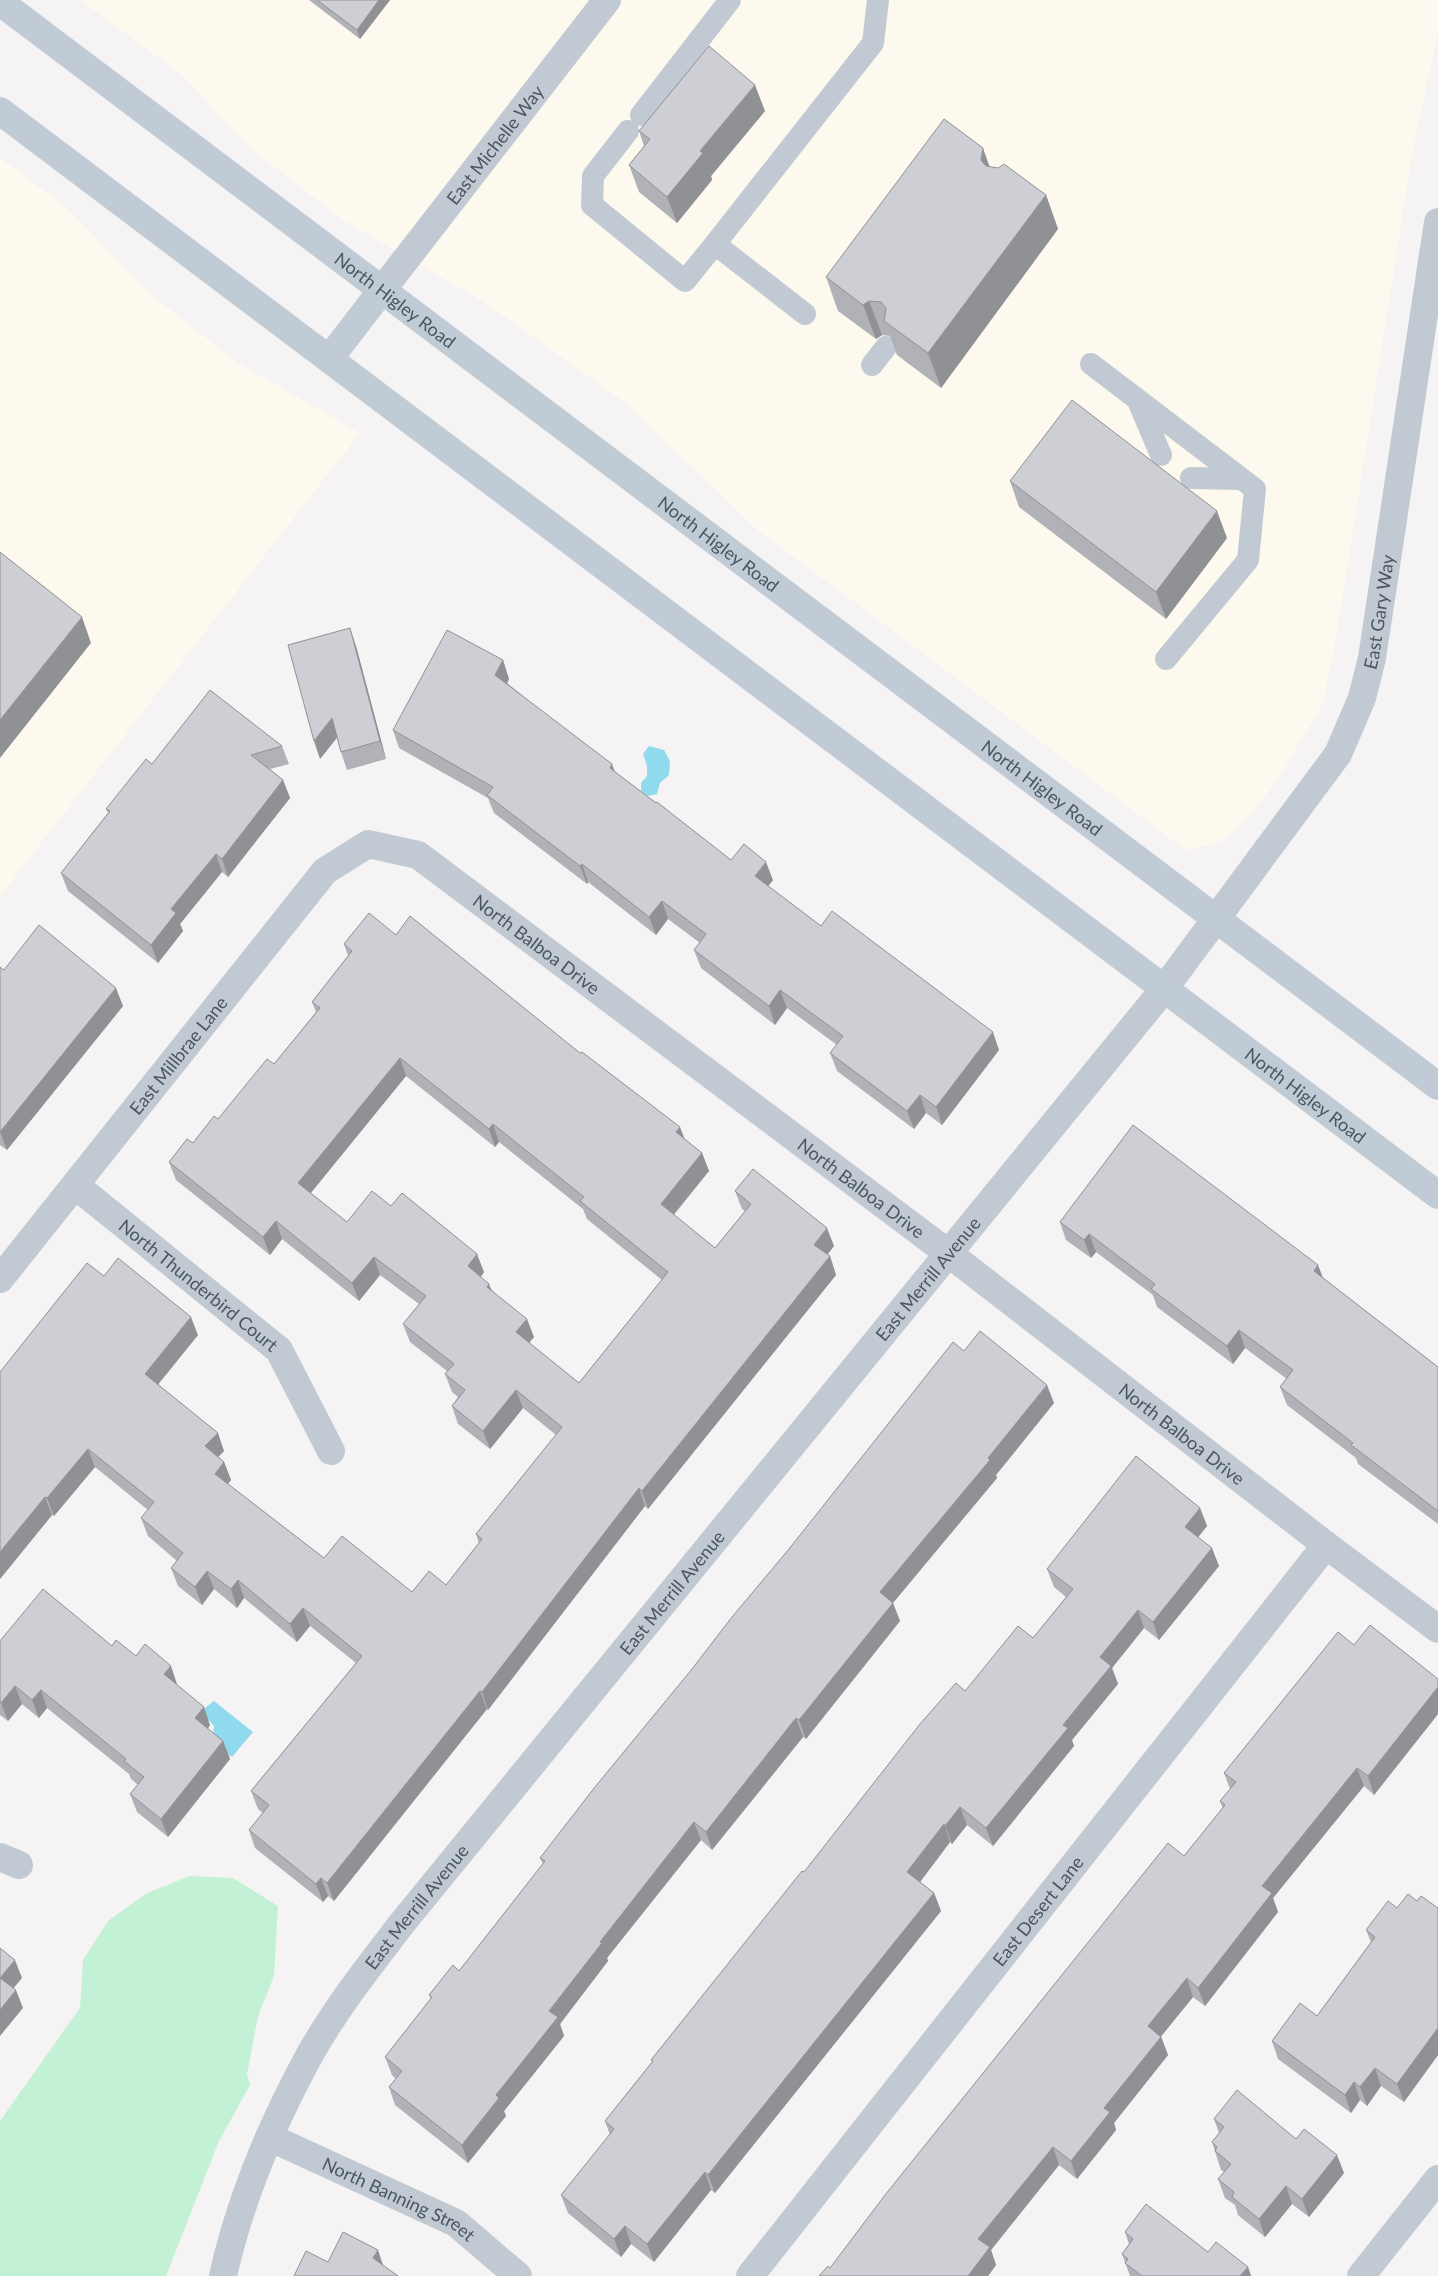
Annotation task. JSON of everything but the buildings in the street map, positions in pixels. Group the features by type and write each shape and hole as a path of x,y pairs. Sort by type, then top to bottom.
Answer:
{"main road":[{"name":"North Higley Road","path":"0,2 1438,1086"},
{"name":"North Higley Road","path":"0,111 1438,1195"},
{"path":"330,359 382,290"}],"street":[{"name":"East Michelle Way","path":"382,290 607,0"},
{"name":"East Gary Way","path":"1192,951 1338,754 1362,698 1372,658 1438,222"},
{"name":"East Millbrae Lane","path":"0,1279 325,871 368,844"},
{"name":"North Balboa Drive","path":"368,844 418,855 948,1252 1326,1545 1438,1629"},
{"name":"East Merrill Avenue","path":"223,2276 244,2206 269,2137 310,2055 357,1983 403,1922 1164,988 1192,951"},
{"name":"North Thunderbird Court","path":"75,1185 279,1350 331,1451"},
{"name":"East Desert Lane","path":"750,2276 1326,1545"},
{"name":"North Banning Street","path":"269,2137 456,2224 518,2276"},
{"path":"1361,2276 1438,2179"}],"lane":[{"path":"730,0 593,176 592,205 685,281 873,43 878,0"},
{"path":"715,244 805,314"},
{"path":"872,365 886,347"},
{"path":"1091,364 1255,489 1248,560 1166,659"},
{"path":"1137,400 1161,455"},
{"path":"1191,478 1241,479"}],"shaded area":[{"path":"80,0 1438,0 1438,33 1412,155 1338,627 1323,703 1277,781 1239,828 1217,843 1186,850 760,532 623,401 484,302 346,222 253,151 180,73"},
{"path":"0,158 66,207 149,293 235,361 360,433 0,896"}],"green space":[{"path":"190,1876 233,1878 278,1906 274,1976 258,2016 247,2074 250,2085 219,2141 166,2276 0,2276 0,2121 80,2008 83,1960 108,1921 147,1893"}],"water":[{"path":"649,746 664,750 670,761 669,775 660,783 657,794 648,796 641,791 641,783 647,776 647,766 643,754"},
{"path":"214,1701 253,1732 232,1757 212,1741 214,1726 201,1711"}]}
